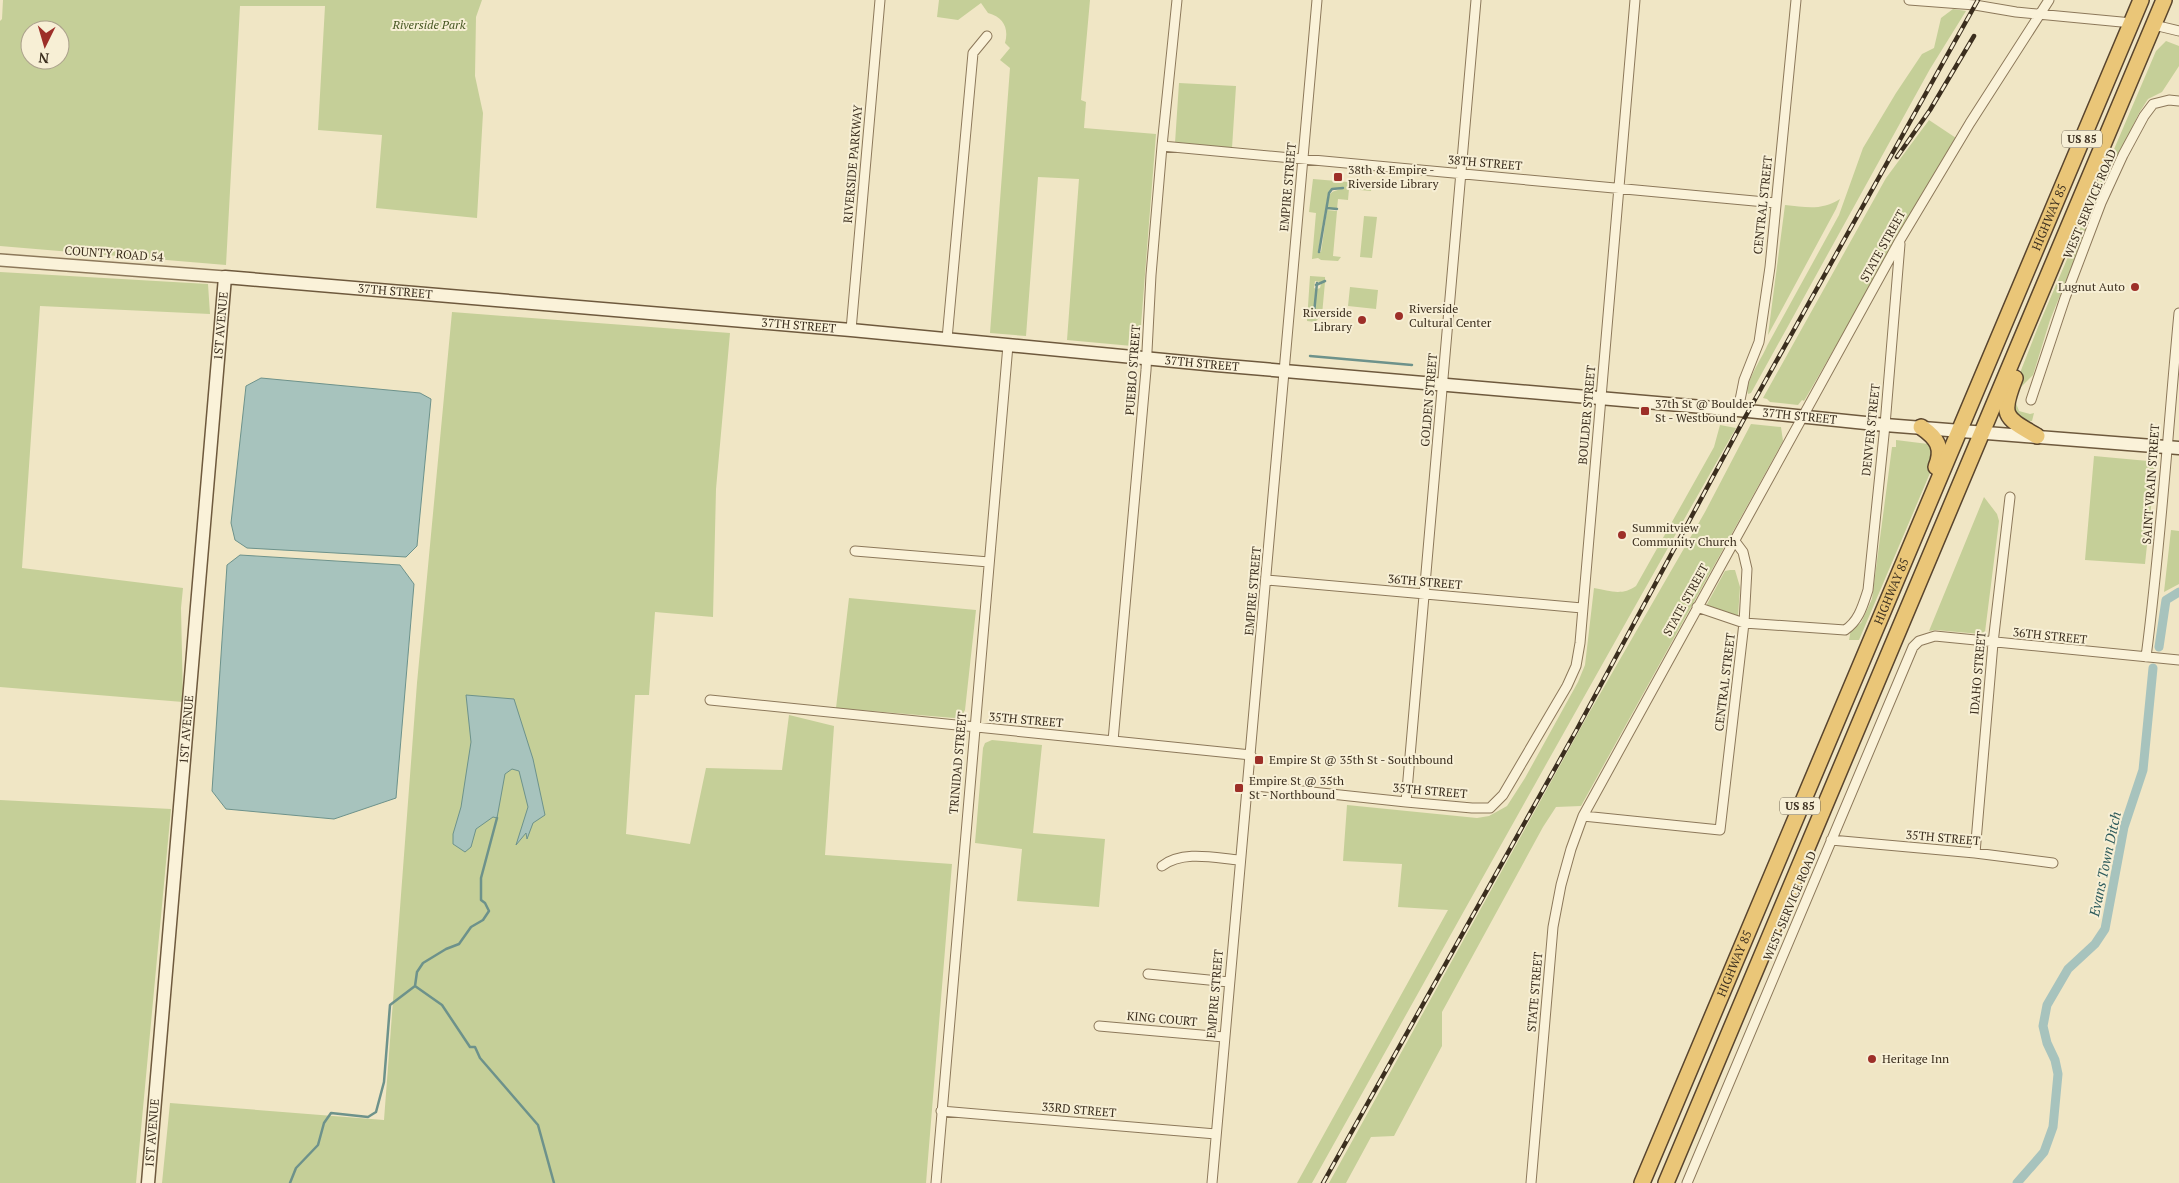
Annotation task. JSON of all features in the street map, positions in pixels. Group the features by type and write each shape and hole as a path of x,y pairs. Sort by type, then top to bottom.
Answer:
{"highway":[{"name":"HIGHWAY 85","path":"1642,1183 2141,0"},
{"name":"HIGHWAY 85","path":"1666,1183 2164,0"},
{"path":"2028,323 2029,339 2010,391 2007,415 2011,421 2037,436"},
{"path":"1896,579 1901,552 1940,457 1941,450 1936,440 1921,427"}],"main road":[{"name":"37TH STREET","path":"225,277 851,330 1885,425 2173,448"},
{"name":"1ST AVENUE","path":"148,1183 225,277"}],"street":[{"name":"RIVERSIDE PARKWAY","path":"851,330 880,0"},
{"name":"PUEBLO STREET","path":"1113,741 1147,358 1151,275 1162,146 1178,0"},
{"name":"EMPIRE STREET","path":"1212,1183 1317,0"},
{"name":"GOLDEN STREET","path":"1406,802 1444,384 1476,0"},
{"name":"BOULDER STREET","path":"1490,808 1503,795 1573,673 1580,643 1635,0"},
{"name":"CENTRAL STREET","path":"1738,410 1744,380 1759,342 1770,267 1796,0"},
{"path":"1909,0 1975,5 2040,15 2132,23"},
{"name":"STATE STREET","path":"1531,1183 1553,927 1561,885 1583,816 1900,240 2048,0"},
{"path":"2154,25 2179,31"},
{"path":"946,339 973,53 986,36"},
{"name":"WEST SERVICE ROAD","path":"2030,400 2065,298 2101,203 2123,155 2144,116 2153,104 2169,100 2179,101"},
{"name":"38TH STREET","path":"1162,146 1776,203"},
{"name":"DENVER STREET","path":"1744,622 1845,630 1856,620 1868,590 1885,425 1900,240"},
{"name":"COUNTY ROAD 54","path":"0,260 225,277"},
{"name":"SAINT VRAIN STREET","path":"2146,657 2173,448 2179,313"},
{"name":"TRINIDAD STREET","path":"936,1183 1008,345"},
{"name":"IDAHO STREET","path":"1975,853 1993,643 2010,497"},
{"name":"CENTRAL STREET","path":"1583,816 1720,830 1744,622 1747,569 1743,552 1734,540"},
{"path":"855,551 989,562"},
{"name":"36TH STREET","path":"1267,580 1582,608"},
{"path":"1697,607 1744,622"},
{"name":"36TH STREET","path":"1919,641 1935,636 2179,660"},
{"name":"WEST SERVICE ROAD","path":"1687,1183 1913,647 1919,641"},
{"name":"35TH STREET","path":"710,700 974,728 1251,754"},
{"name":"35TH STREET","path":"1247,785 1406,802 1490,808"},
{"name":"35TH STREET","path":"1831,840 1975,853 2053,863"},
{"path":"1162,866 1171,860 1193,856 1240,860"},
{"path":"1148,974 1229,982"},
{"name":"KING COURT","path":"1098,1026 1224,1038"},
{"name":"33RD STREET","path":"941,1111 1216,1134"}],"green space":[{"name":"Riverside Park","path":"3,0 482,0 476,17 475,76 483,113 477,218 376,208 382,135 318,130 325,6 240,6 226,265 0,246 0,21 2,19"},
{"path":"939,0 1090,0 1081,100 1086,102 1084,128 1156,134 1140,338 1132,346 1067,340 1079,179 1038,177 1026,336 990,333 1010,68 1000,60 1010,48 1005,43 1006,28 1004,24 998,17 988,13 981,3 958,20 937,17"},
{"path":"1953,9 1966,11 1930,69 1751,393 1748,394 1747,390 1754,371 1839,215 1863,148 1922,54 1934,48 1941,18"},
{"path":"2166,41 2179,46 2179,66 2162,92 2148,99 2139,113 2106,182 2050,320 2033,375 2016,392 2014,398 2014,388 2038,327 2156,51"},
{"path":"1179,83 1236,86 1232,148 1175,143"},
{"path":"1929,120 1956,138 1804,401 1802,400 1798,405 1770,402 1763,398 1886,178"},
{"path":"1313,179 1372,184 1371,191 1349,189 1348,200 1338,199 1337,209 1327,208 1330,195 1344,188 1334,188 1328,194 1318,252 1321,252 1327,210 1337,211 1333,256 1341,257 1338,261 1312,259 1316,213 1309,212"},
{"path":"1840,199 1768,335 1785,205 1820,207"},
{"path":"1364,216 1377,217 1372,258 1360,257"},
{"path":"0,272 208,284 210,314 40,306 22,568 183,588 181,608 183,702 0,687"},
{"path":"1310,276 1325,277 1325,280 1320,282 1315,281 1314,314 1317,289 1325,282 1322,315 1315,322 1307,321"},
{"path":"1350,287 1378,290 1376,309 1348,306"},
{"path":"452,312 730,333 716,489 713,617 655,612 649,695 635,695 626,834 690,844 706,768 782,770 789,715 834,726 825,855 952,864 926,1183 162,1183 170,1103 384,1120 417,683"},
{"path":"2014,398 2019,411 2030,414 2034,413 2032,421 2025,421 2014,410"},
{"path":"1751,424 1781,427 1783,441 1581,806 1556,807 1543,827 1442,1012 1442,1046 1394,1136 1371,1137 1346,1183 1329,1183 1589,713 1705,512"},
{"path":"1720,425 1736,428 1312,1183 1297,1183 1448,910 1398,907 1402,864 1343,861 1347,805 1477,818 1489,816 1507,806 1525,778 1578,682 1585,665 1594,588 1621,592 1636,586 1714,447"},
{"path":"1896,440 1928,444 1936,459 1859,640 1849,640 1851,629 1861,623 1872,599 1892,447 1896,447"},
{"path":"2094,456 2148,461 2155,470 2145,564 2085,560"},
{"path":"1984,497 1997,514 1999,521 1985,632 1980,634 1929,631"},
{"path":"2171,530 2179,531 2179,584 2164,592"},
{"path":"1735,570 1740,587 1738,616 1706,606 1725,571"},
{"path":"849,598 976,610 965,710 961,717 954,718 836,708"},
{"path":"992,740 1042,745 1033,833 1105,839 1099,907 1017,901 1022,849 975,843 983,748 985,743"},
{"path":"0,800 171,809 136,1183 0,1183"}],"water":[{"path":"261,378 420,393 431,399 417,546 406,557 247,548 235,540 231,523 246,386"},
{"path":"240,555 400,565 414,584 396,798 334,819 226,809 212,791 227,565"},
{"path":"466,695 514,699 533,759 545,815 533,823 527,839 526,833 516,845 528,807 519,771 512,769 505,774 497,818 493,817 476,829 471,847 465,852 453,844 453,834 461,807 471,742"}],"waterway":[{"path":"1319,252 1329,193 1332,189 1343,188"},
{"path":"1327,208 1337,209"},
{"path":"1316,285 1325,281"},
{"path":"1314,313 1317,283"},
{"path":"1310,356 1412,365"},
{"name":"Evans Town Ditch","path":"2159,647 2166,600 2179,592"},
{"name":"Evans Town Ditch","path":"2017,1183 2044,1152 2053,1127 2058,1074 2043,1026 2047,1005 2068,969 2095,944 2105,929 2124,827 2143,770 2153,668"},
{"path":"415,986 417,972 423,963 446,949 459,944 471,927 483,920 489,911 481,900 481,878 497,818"},
{"path":"290,1183 296,1168 318,1145 324,1123 331,1113 368,1117 376,1112 384,1082 390,1005 415,986 442,1005 470,1047 475,1047 480,1058 538,1125 554,1183"}],"railway":[{"path":"1323,1183 1576,731 1743,421 1978,0"},
{"path":"1897,157 1930,110 1974,36"}],"place":[{"name":"38th & Empire - Riverside Library","path":"1338,177"},
{"name":"Lugnut Auto","path":"2135,287"},
{"name":"Riverside Cultural Center","path":"1399,316"},
{"name":"Riverside Library","path":"1362,320"},
{"name":"37th St @ Boulder St - Westbound","path":"1645,411"},
{"name":"Summitview Community Church","path":"1622,535"},
{"name":"Empire St @ 35th St - Southbound","path":"1259,760"},
{"name":"Empire St @ 35th St - Northbound","path":"1239,788"},
{"name":"Heritage Inn","path":"1872,1059"}]}
